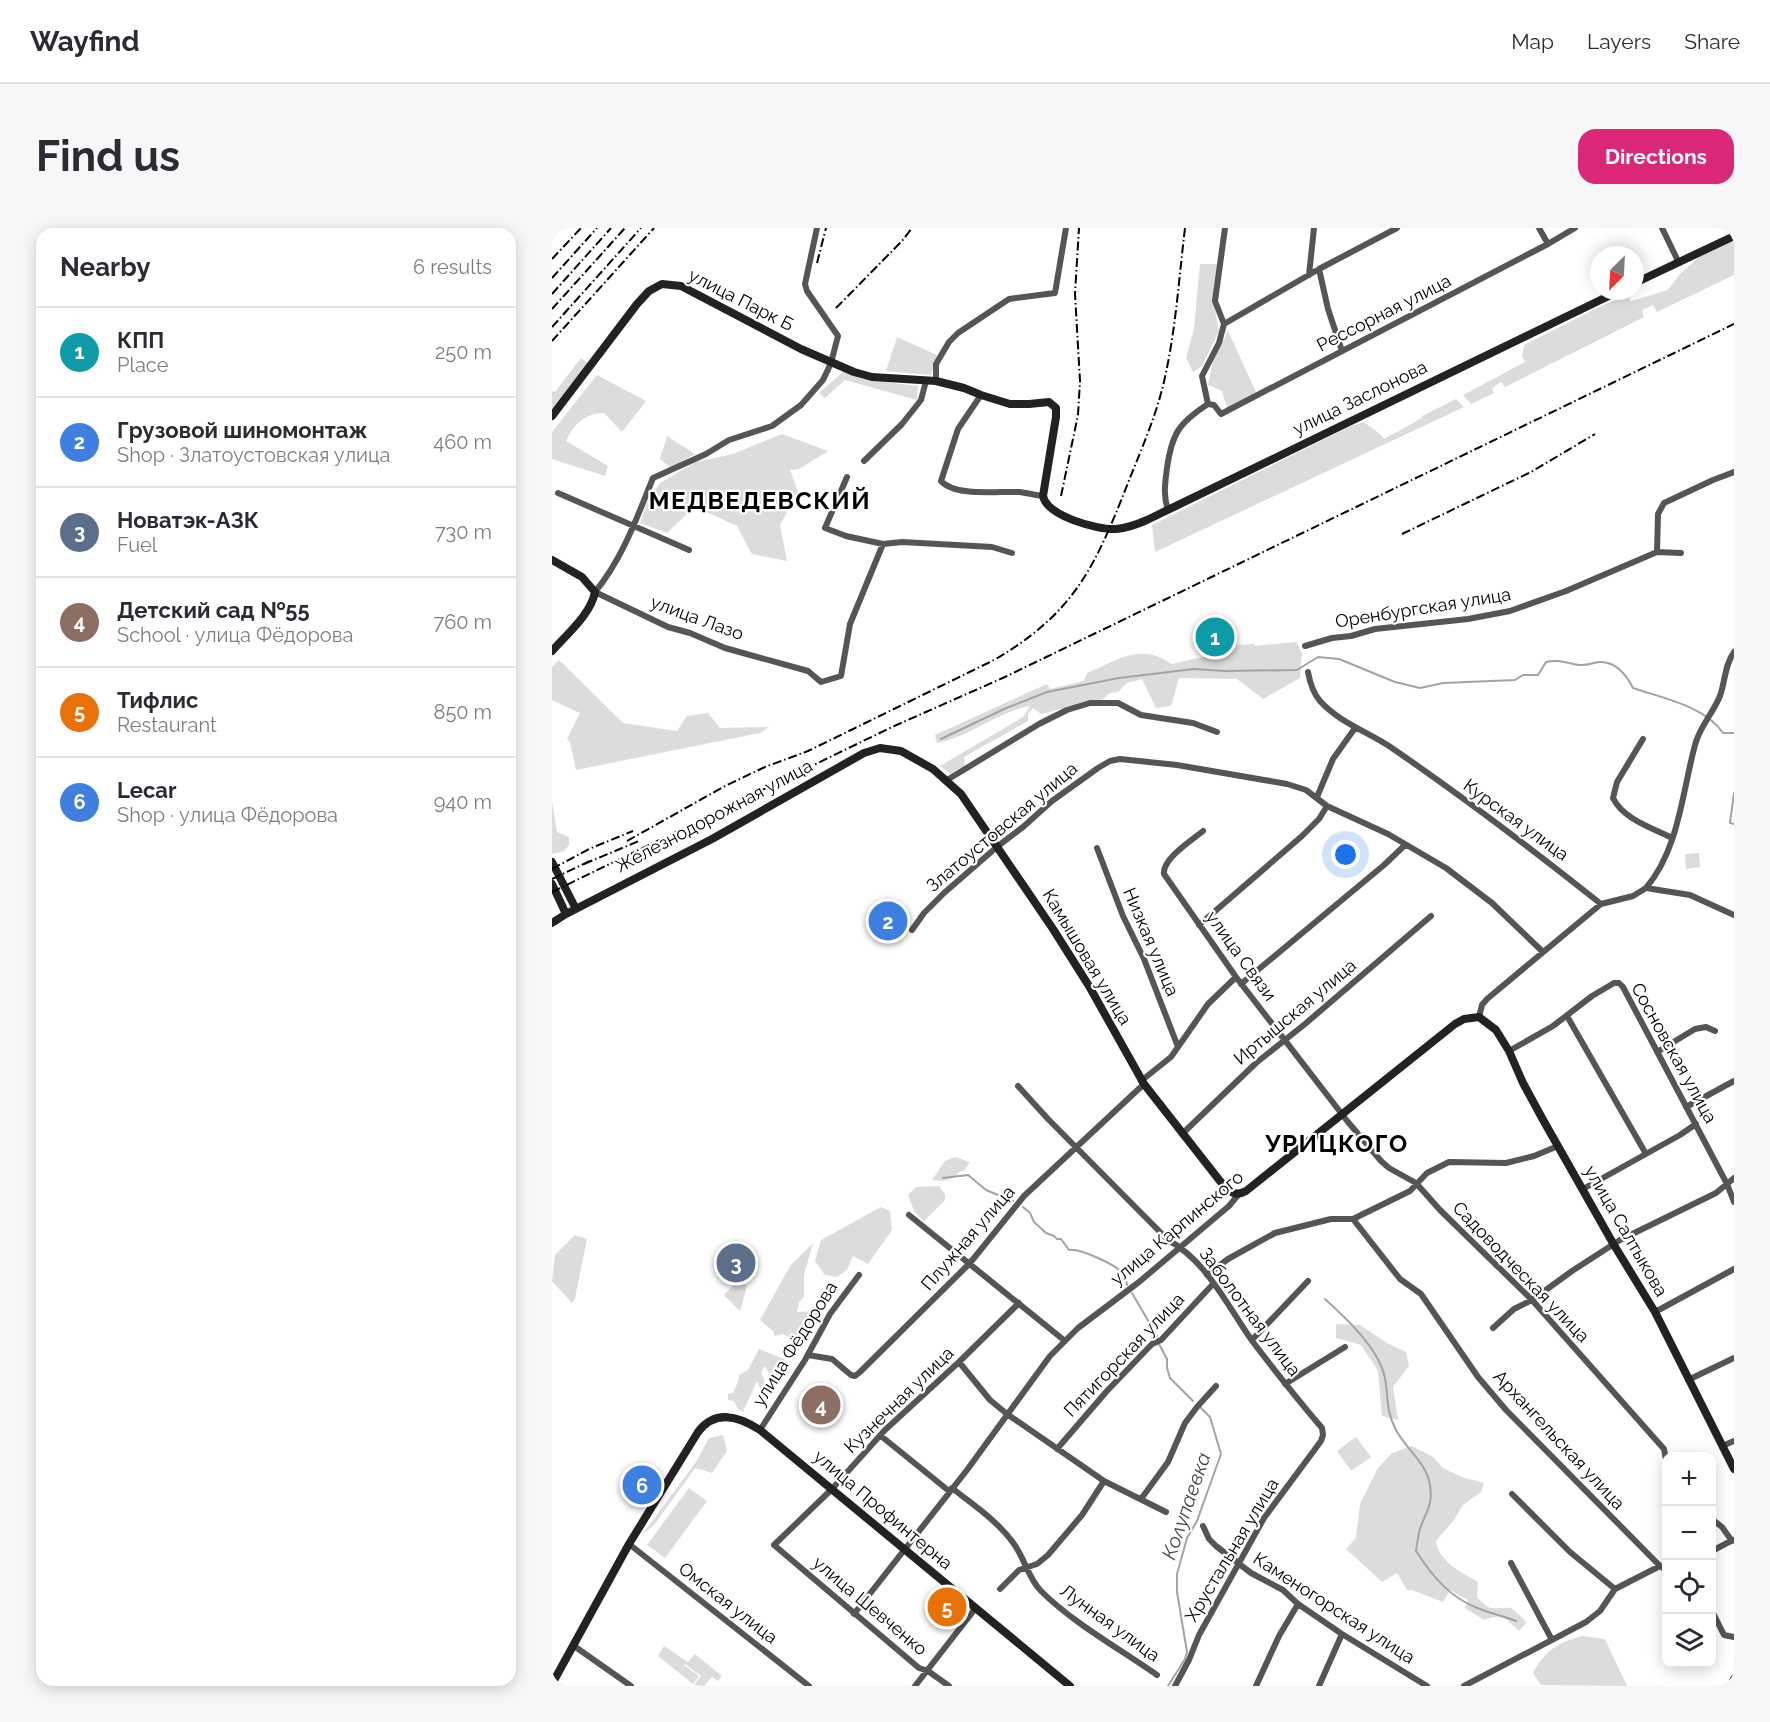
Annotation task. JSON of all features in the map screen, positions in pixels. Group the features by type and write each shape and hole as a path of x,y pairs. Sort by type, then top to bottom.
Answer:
{"main road":[{"path":"1644,279 1734,236"},
{"name":"улица Парк Б","path":"552,416 649,291 662,284 681,286 743,320 831,363 872,377 936,381 1010,404 1049,402 1053,404 1056,408 1056,417 1043,496"},
{"name":"улица Заслонова","path":"1043,496 1047,506 1076,520 1115,529 1142,522 1600,300"},
{"name":"улица Лазо","path":"552,560 582,577 595,592"},
{"path":"552,651 594,601 595,592"},
{"name":"Железнодорожная улица","path":"552,923 712,839 864,753 880,748 895,748"},
{"name":"Камышовая улица","path":"895,748 917,759 947,780 961,794 1072,958 1142,1082 1227,1190 1238,1195"},
{"path":"552,862 576,909"},
{"path":"552,884 566,914"},
{"name":"улица Салтыкова","path":"1479,1017 1496,1030 1509,1052 1523,1083 1558,1146 1655,1312 1734,1469"},
{"name":"улица Карпинского","path":"1238,1195 1343,1115 1455,1024 1464,1019 1479,1017"},
{"name":"улица Профинтерна","path":"629,1544 698,1432 706,1424 725,1416 743,1420 760,1430 1070,1686"},
{"path":"552,1684 629,1544"},
{"path":"1731,1686 1734,1679"}],"street":[{"path":"595,592 605,580 634,526 653,478 706,454 729,440 772,426 801,405 823,381 831,363 838,336 807,291 805,284 817,228"},
{"path":"936,381 936,364 945,348 958,333 1009,299 1055,293 1066,228"},
{"path":"1168,510 1163,495 1170,445 1178,429 1195,412 1208,404 1202,376 1219,343 1224,324 1215,301 1225,228"},
{"path":"1309,275 1314,228"},
{"path":"1224,324 1319,269 1397,228"},
{"path":"1539,228 1548,244"},
{"name":"Рессорная улица","path":"1208,404 1214,405 1221,414 1575,228"},
{"path":"1662,228 1679,263"},
{"path":"1319,269 1328,309 1342,351"},
{"path":"864,461 902,424 921,400 926,381"},
{"path":"981,395 958,429 941,481 946,486 966,491 1020,492 1043,496"},
{"path":"1657,552 1658,514 1664,502 1734,472"},
{"path":"848,477 825,528 846,536 883,544 902,542 992,547 1012,553"},
{"path":"558,493 689,550"},
{"name":"улица Лазо","path":"595,592 660,624 690,633 725,648 808,671 821,682 841,676 850,624 883,544"},
{"name":"Оренбургская улица","path":"1305,646 1375,629 1468,619 1510,611 1566,591 1657,552 1681,553"},
{"path":"1479,1017 1486,999 1601,904 1633,896 1646,888 1658,872 1672,838 1685,794 1695,744 1716,705 1734,652"},
{"name":"Курская улица","path":"1308,672 1313,691 1321,702 1355,728 1388,745 1497,822 1601,904"},
{"path":"947,780 1039,724 1067,710 1089,703 1118,703 1141,716 1184,721 1217,732"},
{"path":"1317,797 1334,759 1355,728"},
{"path":"1643,739 1617,782 1613,798 1619,809 1627,815 1672,838"},
{"name":"Златоустовская улица","path":"912,930 924,913 944,893 1052,801 1098,768 1110,761 1120,759 1158,762 1287,784 1306,790 1327,806 1388,834 1471,885 1544,952"},
{"path":"1199,925 1302,836 1319,819 1327,806"},
{"name":"улица Связи","path":"1203,831 1170,859 1163,870 1167,879 1241,984 1343,1115"},
{"path":"1241,984 1405,845"},
{"name":"Низкая улица","path":"1097,848 1178,1047"},
{"path":"1646,888 1690,895 1734,915"},
{"name":"Иртышская улица","path":"1182,1134 1256,1063 1431,916"},
{"path":"1207,935 1208,918"},
{"name":"Плужная улица","path":"808,1355 832,1359 855,1376 970,1263 1024,1196 1161,1066 1178,1047 1208,1004 1236,977"},
{"name":"Сосновская улица","path":"1567,1016 1592,996 1614,983 1619,983 1623,987 1727,1184 1734,1202"},
{"path":"1509,1052 1567,1016 1646,1154"},
{"path":"1657,1052 1695,1029 1706,1027 1715,1031"},
{"path":"1686,1107 1734,1081"},
{"name":"Заболотная улица","path":"1018,1086 1168,1240 1180,1246 1207,1275 1252,1340 1322,1428 1323,1435"},
{"name":"Садоводческая улица","path":"1343,1115 1381,1161 1416,1183 1440,1210 1532,1300 1664,1452"},
{"path":"1583,1189 1696,1124"},
{"path":"1207,1275 1228,1259 1275,1233 1331,1219 1353,1219 1410,1191 1427,1173 1449,1162 1506,1163 1534,1156 1558,1146"},
{"path":"1493,1328 1514,1309 1532,1300 1572,1271 1614,1245 1716,1193 1734,1178"},
{"name":"улица Карпинского","path":"854,1614 951,1490 1028,1384 1065,1341 1229,1206 1238,1195"},
{"path":"909,1215 1065,1341"},
{"name":"Архангельская улица","path":"1353,1219 1400,1279 1421,1294 1478,1377 1506,1410 1662,1567"},
{"path":"1655,1312 1734,1269"},
{"name":"улица Фёдорова","path":"760,1430 808,1355 830,1314 859,1275"},
{"path":"1252,1340 1308,1281"},
{"name":"Пятигорская улица","path":"1057,1449 1106,1392 1152,1344 1161,1340 1213,1284"},
{"name":"Кузнечная улица","path":"774,1545 832,1489 880,1436 1018,1303"},
{"path":"1286,1384 1345,1347"},
{"path":"1688,1380 1734,1358"},
{"path":"959,1362 990,1400 1007,1414 1104,1481 1166,1512"},
{"path":"1142,1499 1168,1462 1185,1423 1216,1386"},
{"name":"Хрустальная улица","path":"1175,1686 1199,1635 1264,1518 1321,1442 1323,1435"},
{"name":"Лунная улица","path":"880,1436 1006,1534 1015,1545 1041,1591 1060,1607 1157,1675"},
{"path":"1722,1446 1734,1441"},
{"path":"1000,1589 1018,1570 1037,1564 1048,1555 1082,1515 1104,1481"},
{"path":"1512,1494 1570,1552 1615,1590"},
{"path":"1716,1522 1733,1540 1716,1549"},
{"name":"Каменогорская улица","path":"1203,1526 1209,1539 1216,1546 1260,1579 1283,1590 1298,1605 1427,1686"},
{"name":"Омская улица","path":"629,1544 809,1686"},
{"name":"улица Шевченко","path":"774,1545 919,1668 928,1671 949,1686"},
{"path":"1511,1563 1552,1640"},
{"path":"1464,1686 1586,1622 1600,1611 1615,1590 1662,1568"},
{"path":"1256,1686 1279,1636 1298,1605"},
{"path":"915,1686 975,1609"},
{"path":"1714,1614 1724,1635 1734,1637"},
{"path":"1319,1686 1342,1634"},
{"path":"574,1646 631,1686"}],"shaded area":[{"path":"1734,241 1734,275 1657,312 1653,305 1642,310 1644,317 1505,387 1501,382 1492,388 1494,393 1471,404 1463,395 1525,362 1522,356 1524,345 1615,300 1644,300 1644,297 1668,290 1680,274 1700,256"},
{"path":"1200,264 1217,264 1213,300 1219,331 1202,366 1193,372 1186,358 1194,329"},
{"path":"1228,331 1256,392 1227,408 1222,391 1208,385 1213,361"},
{"path":"897,337 937,355 931,375 886,371"},
{"path":"581,358 589,364 552,413 552,391 555,392"},
{"path":"843,372 877,381 918,386 917,400 845,380 825,398 819,393"},
{"path":"597,375 646,401 622,432 604,413 586,417 569,435 566,441 608,466 605,476 552,459 552,432"},
{"path":"1456,399 1464,407 1155,552 1152,525 1351,426 1364,422 1384,439"},
{"path":"782,434 828,451 799,469 790,470 798,492 780,525 787,561 752,554 737,526 698,508 687,514 667,533 640,523 647,503 660,483 696,462 733,454"},
{"path":"667,436 695,454 671,468 660,459"},
{"path":"1296,642 1302,653 1300,678 1263,699 1237,679 1179,678 1171,706 1156,708 1142,679 1127,683 1118,692 1110,693 1103,699 1041,714 1033,708 1028,714 1028,721 964,757 965,765 950,774 940,766 1023,717 1030,706 1006,713 949,740 937,743 935,735 1047,684 1050,689 1084,681 1087,673 1129,655 1150,654 1172,664 1217,654 1215,646 1255,644 1255,646"},
{"path":"559,660 623,723 677,731 687,716 708,713 720,728 769,727 760,733 576,770 570,742 567,739 580,713 552,700 552,667"},
{"path":"552,801 557,832 569,837 569,845 564,851 552,854"},
{"path":"1699,853 1700,867 1686,869 1685,854"},
{"path":"955,1157 970,1162 965,1170 947,1180 932,1180 945,1161"},
{"path":"939,1186 945,1195 945,1200 924,1221 915,1213 908,1195 916,1187"},
{"path":"881,1207 890,1211 892,1230 868,1264 853,1256 847,1270 837,1277 825,1275 815,1261 821,1240"},
{"path":"575,1235 587,1239 572,1303 552,1281 555,1255"},
{"path":"813,1243 804,1275 804,1297 799,1302 797,1312 815,1311 822,1318 811,1330 803,1333 803,1345 783,1334 775,1336 773,1331 760,1320 790,1266"},
{"path":"736,1282 742,1282 747,1286 740,1311 724,1295"},
{"path":"1336,1324 1360,1325 1387,1343 1406,1352 1409,1366 1393,1387 1398,1420 1382,1416 1378,1371 1361,1345 1336,1338"},
{"path":"759,1349 784,1359 789,1371 769,1373 765,1366 761,1372 766,1385 760,1388 757,1381 743,1412 738,1409 734,1401 728,1400 728,1394 733,1393 739,1375 748,1370"},
{"path":"723,1435 727,1451 712,1473 695,1468 655,1524 642,1535 696,1462 709,1438"},
{"path":"1356,1437 1371,1457 1351,1471 1337,1451"},
{"path":"1412,1446 1433,1457 1443,1468 1462,1477 1484,1483 1481,1492 1463,1505 1454,1520 1436,1541 1446,1561 1478,1582 1477,1597 1486,1606 1511,1608 1524,1619 1526,1623 1519,1631 1500,1617 1484,1620 1465,1608 1468,1600 1450,1590 1443,1602 1407,1590 1397,1573 1382,1582 1346,1549 1356,1538 1360,1504 1378,1468 1392,1453"},
{"path":"689,1488 707,1501 665,1558 647,1545"},
{"path":"1582,1636 1605,1639 1627,1686 1541,1685 1533,1673 1547,1653 1566,1641"},
{"path":"664,1646 688,1662 695,1654 722,1676 718,1681 712,1677 704,1686 694,1685 701,1676 684,1665 699,1676 693,1684 658,1656"}],"waterway":[{"path":"941,739 1004,709 1047,692 1119,678 1194,669 1297,670 1318,657 1339,659 1395,682 1420,688 1443,683 1515,680 1523,675 1538,675 1546,662 1551,661 1579,665 1608,663 1621,671 1633,688 1682,704 1705,716 1723,733 1734,733"},
{"path":"1734,793 1730,823 1734,824"},
{"name":"Колупаевка","path":"943,1178 968,1175 986,1190 1013,1201"},
{"name":"Колупаевка","path":"1023,1207 1046,1233 1061,1239 1069,1250 1089,1254 1107,1262 1120,1271 1127,1285"},
{"name":"Колупаевка","path":"1132,1293 1157,1336"},
{"path":"1325,1299 1351,1324 1374,1353 1384,1374 1392,1421 1428,1477 1431,1498 1420,1529 1416,1551 1436,1578 1451,1593 1470,1605 1516,1621"},
{"name":"Колупаевка","path":"1159,1344 1167,1359 1170,1378 1193,1401"},
{"name":"Колупаевка","path":"1168,1686 1187,1652 1177,1592 1177,1574 1187,1538 1197,1521 1221,1454 1210,1417 1200,1407"}],"railway":[{"path":"552,259 581,228"},
{"path":"552,278 597,228"},
{"path":"552,294 611,228"},
{"path":"552,309 625,228"},
{"path":"552,327 641,228"},
{"path":"552,341 654,228"},
{"path":"817,263 826,228"},
{"path":"836,308 912,228"},
{"path":"1061,496 1078,415 1080,381 1075,294 1079,228"},
{"path":"627,841 725,786 765,767 808,751 994,660 1021,643 1062,607 1078,587 1103,543 1158,405 1172,340 1185,228"},
{"path":"552,892 892,727 1005,677 1734,324"},
{"path":"1402,534 1531,472 1595,434"},
{"path":"552,869 589,849 633,831"},
{"path":"584,864 639,841"},
{"path":"552,879 590,861"}],"place":[{"name":"КПП","path":"1215,637"},
{"name":"Грузовой шиномонтаж","path":"888,921"},
{"name":"Новатэк-АЗК","path":"736,1263"},
{"name":"Детский сад №55","path":"821,1405"},
{"name":"Lecar","path":"642,1485"},
{"name":"Тифлис","path":"947,1607"}],"district":[{"name":"МЕДВЕДЕВСКИЙ","path":"760,501"},
{"name":"УРИЦКОГО","path":"1337,1144"}]}
